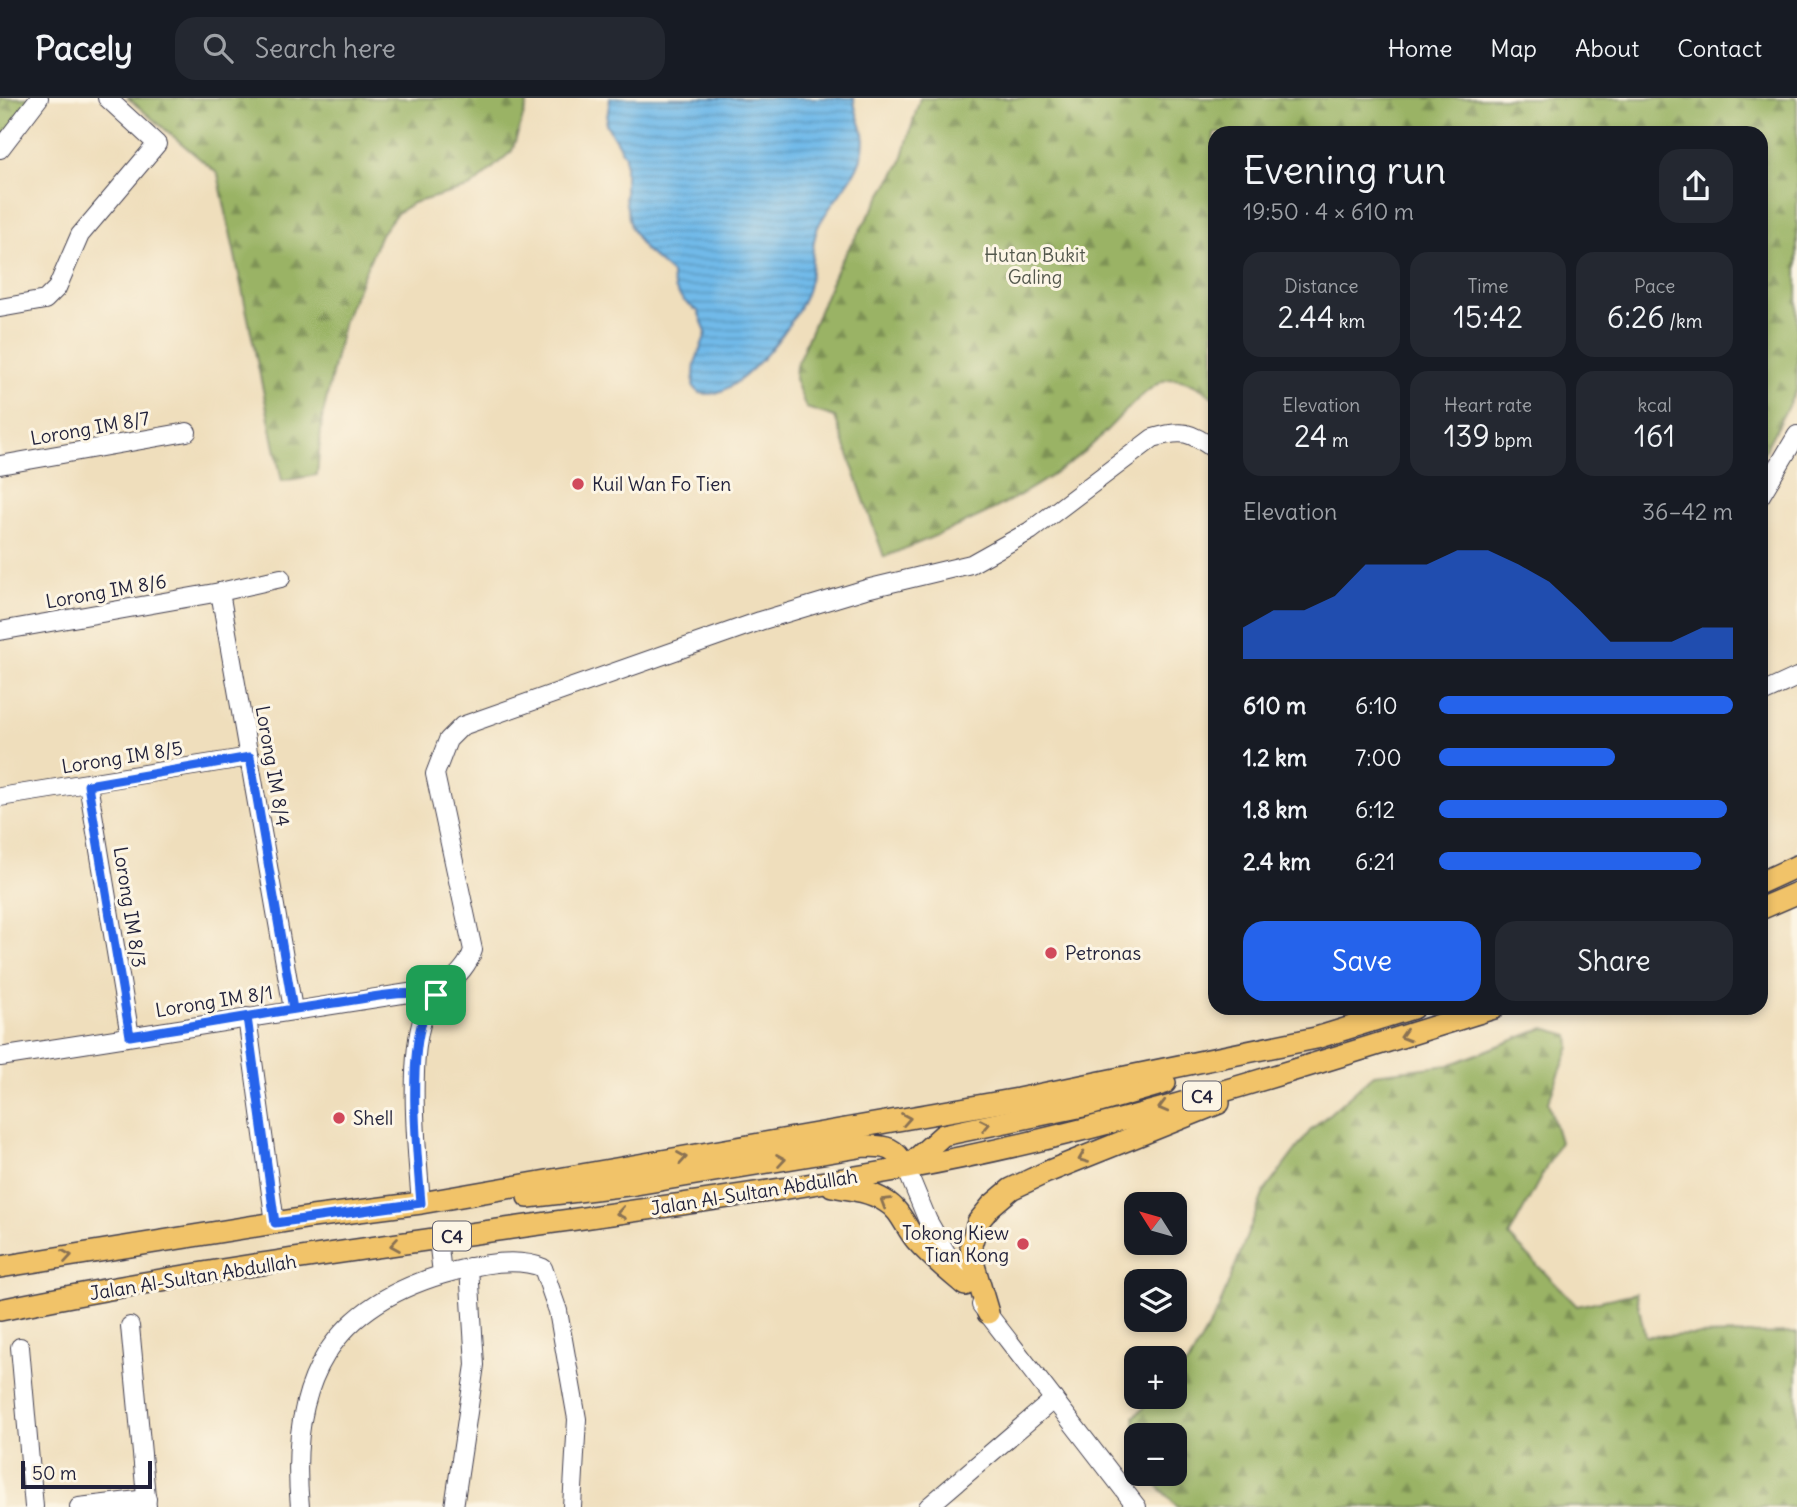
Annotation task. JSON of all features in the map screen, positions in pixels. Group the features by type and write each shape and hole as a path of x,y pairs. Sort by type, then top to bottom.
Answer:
{"main road":[{"path":"1768,879 1797,866"},
{"path":"1768,906 1797,893"},
{"name":"Jalan Al-Sultan Abdullah","path":"0,1267 275,1223 421,1203 1031,1096 1316,1038 1390,1015"},
{"name":"Jalan Al-Sultan Abdullah","path":"0,1310 53,1299 438,1238 906,1168 1068,1132 1328,1060 1472,1015"},
{"path":"421,1203 569,1193 865,1146 888,1146 898,1152 906,1168 943,1135 1093,1104 1316,1038"},
{"path":"988,1313 973,1262 971,1245 978,1222 1011,1189 1328,1060"},
{"path":"816,1183 866,1192 886,1200 897,1210 913,1236 934,1260 965,1284"}],"street":[{"path":"0,149 39,98"},
{"path":"0,308 45,300 57,288 79,235 157,144 107,98"},
{"name":"Lorong IM 8/7","path":"0,465 187,432"},
{"path":"421,1203 416,1150 417,1045 423,1017 436,995 468,967 473,950 435,774 448,740 462,726 760,621 866,589 971,564 1030,531 1153,438 1171,432 1191,432 1208,445"},
{"path":"1768,484 1797,435"},
{"path":"220,592 281,579"},
{"name":"Lorong IM 8/6","path":"0,631 220,592"},
{"name":"Lorong IM 8/4","path":"220,592 293,1009"},
{"path":"1768,690 1797,677"},
{"name":"Lorong IM 8/5","path":"0,797 250,757"},
{"name":"Lorong IM 8/3","path":"88,785 130,1036"},
{"name":"Lorong IM 8/1","path":"0,1057 293,1009 415,992 436,995"},
{"path":"247,1017 275,1223"},
{"path":"906,1168 928,1221 965,1284 1137,1507"},
{"path":"438,1238 442,1274"},
{"path":"300,1507 300,1428 315,1376 332,1343 366,1309 392,1294 442,1274 469,1267 528,1262 543,1268 550,1279 578,1419 572,1507"},
{"path":"454,1507 475,1365 469,1267"},
{"path":"0,1320 53,1299"},
{"path":"79,1507 147,1503 130,1326"},
{"path":"20,1347 34,1507"},
{"path":"928,1507 1054,1399"}],"green space":[{"path":"0,98 38,98 0,145"},
{"path":"128,98 529,98 512,151 471,187 413,203 396,214 381,234 344,320 322,419 317,475 282,481 218,174"},
{"name":"Hutan Bukit Galing","path":"920,98 1797,98 1797,389 1768,444 1768,126 1208,126 1208,394 1185,381 1172,379 1158,384 1139,398 1094,443 1046,479 967,522 884,557 835,417 806,408 795,379 796,366 838,266 901,163"},
{"path":"1544,1028 1569,1035 1570,1047 1548,1102 1560,1142 1509,1236 1577,1306 1636,1293 1645,1336 1797,1333 1797,1507 1177,1507 1158,1486 1187,1486 1187,1423 1135,1423 1134,1417 1142,1409 1187,1409 1187,1364 1218,1310 1264,1192 1310,1131 1374,1074 1449,1065"}],"water":[{"path":"610,98 854,98 864,138 862,154 849,182 818,227 806,294 777,342 746,375 730,387 714,393 700,393 693,386 695,363 706,333 698,311 688,305 674,286 672,274 644,249 631,228 625,199 625,156 606,124"}],"place":[{"name":"Kuil Wan Fo Tien","path":"578,484"},
{"name":"Petronas","path":"1051,953"},
{"name":"Shell","path":"339,1118"},
{"name":"Tokong Kiew Tian Kong","path":"1023,1244"}],"route":[{"path":"436,995 415,992 293,1009 130,1036 88,785 250,757 293,1009 247,1017 275,1223 421,1203 416,1150 417,1045 423,1017 436,995"}]}
